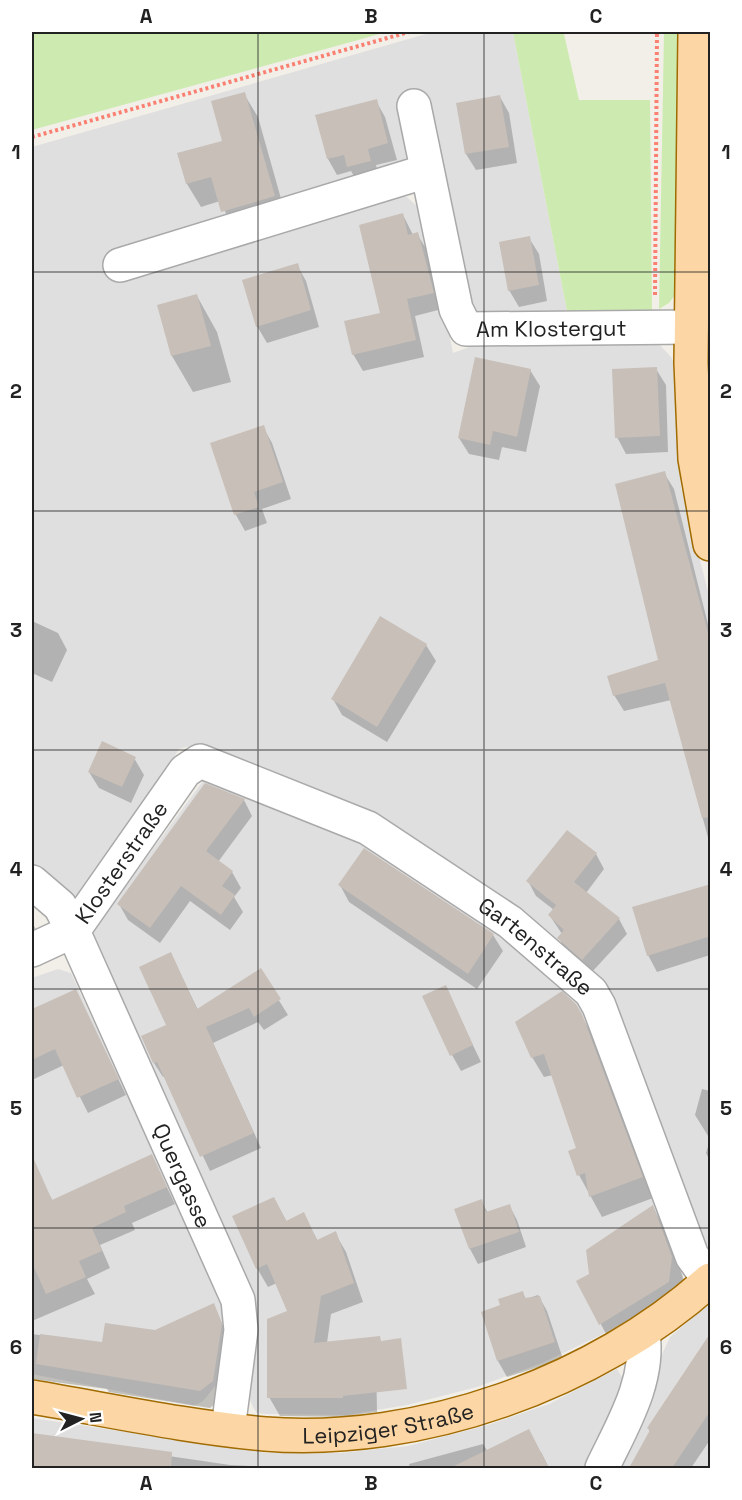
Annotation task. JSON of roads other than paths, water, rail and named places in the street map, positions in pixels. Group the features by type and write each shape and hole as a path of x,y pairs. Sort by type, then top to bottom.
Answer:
{"main road":[{"path":"695,32 691,327 695,459 711,544"},
{"name":"Leipziger Straße","path":"32,1397 267,1434 333,1434 403,1426 455,1414 550,1382 643,1333 710,1280"}],"street":[{"name":"Am Klostergut","path":"414,106 456,309 466,329 691,327"},
{"path":"120,265 427,171"},
{"name":"Klosterstraße","path":"32,950 73,931 185,771 200,761"},
{"name":"Gartenstraße","path":"200,761 368,828 510,922 591,992 599,1006 692,1256 710,1280"},
{"name":"Quergasse","path":"32,882 60,906 73,931 238,1300 241,1330 228,1429"},
{"path":"602,1468 636,1396 646,1354 643,1333"}]}
